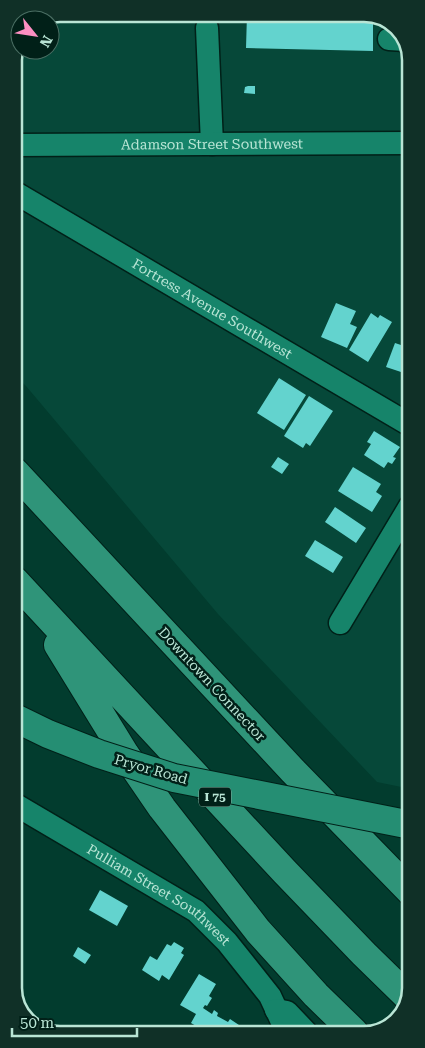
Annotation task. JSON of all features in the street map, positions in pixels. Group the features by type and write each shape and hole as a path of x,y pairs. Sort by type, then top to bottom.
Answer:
{"highway":[{"name":"Downtown Connector","path":"23,481 293,771 402,883"},
{"name":"I 75","path":"23,590 285,872 402,991"},
{"path":"23,592 125,754 162,808 258,931 316,995 348,1026"}],"main road":[{"name":"Pryor Road","path":"23,722 48,734 99,754 174,778 402,822"}],"street":[{"path":"207,28 212,144"},
{"name":"Adamson Street Southwest","path":"23,145 402,143"},
{"name":"Fortress Avenue Southwest","path":"23,197 402,420"},
{"path":"340,623 402,519"},
{"name":"Pulliam Street Southwest","path":"23,809 196,911 227,942 270,996 283,1026"},
{"path":"276,1010 287,1012 300,1026"}],"shaded area":[{"path":"60,23 367,23 381,26 395,37 402,53 402,787 377,782 218,614 23,383 23,60 60,60"}],"building":[{"path":"247,23 373,24 373,51 246,48"},
{"path":"255,86 255,94 244,93 245,87"},
{"path":"336,303 356,311 350,324 357,327 347,348 321,337"},
{"path":"371,313 378,318 380,315 392,322 368,362 349,350"},
{"path":"395,343 402,345 402,372 386,367"},
{"path":"279,378 306,395 284,430 257,413"},
{"path":"309,396 333,411 310,446 306,443 303,448 284,436"},
{"path":"374,431 400,447 393,457 396,458 392,464 388,462 384,468 364,455 371,444 367,442"},
{"path":"278,457 289,464 282,474 271,467"},
{"path":"353,467 381,484 376,492 382,496 372,512 338,491"},
{"path":"335,507 366,528 356,543 325,522"},
{"path":"315,540 343,557 333,573 305,556"},
{"path":"100,890 128,906 117,926 89,910"},
{"path":"174,942 184,948 181,953 184,955 169,980 162,975 159,981 142,970 150,956 157,960 167,944 171,946"},
{"path":"78,947 91,955 85,964 73,956"},
{"path":"199,974 216,984 209,996 212,998 207,1006 205,1005 203,1008 212,1014 214,1010 218,1013 217,1016 228,1022 230,1019 239,1025 195,1025 191,1023 196,1014 180,1005"}]}
